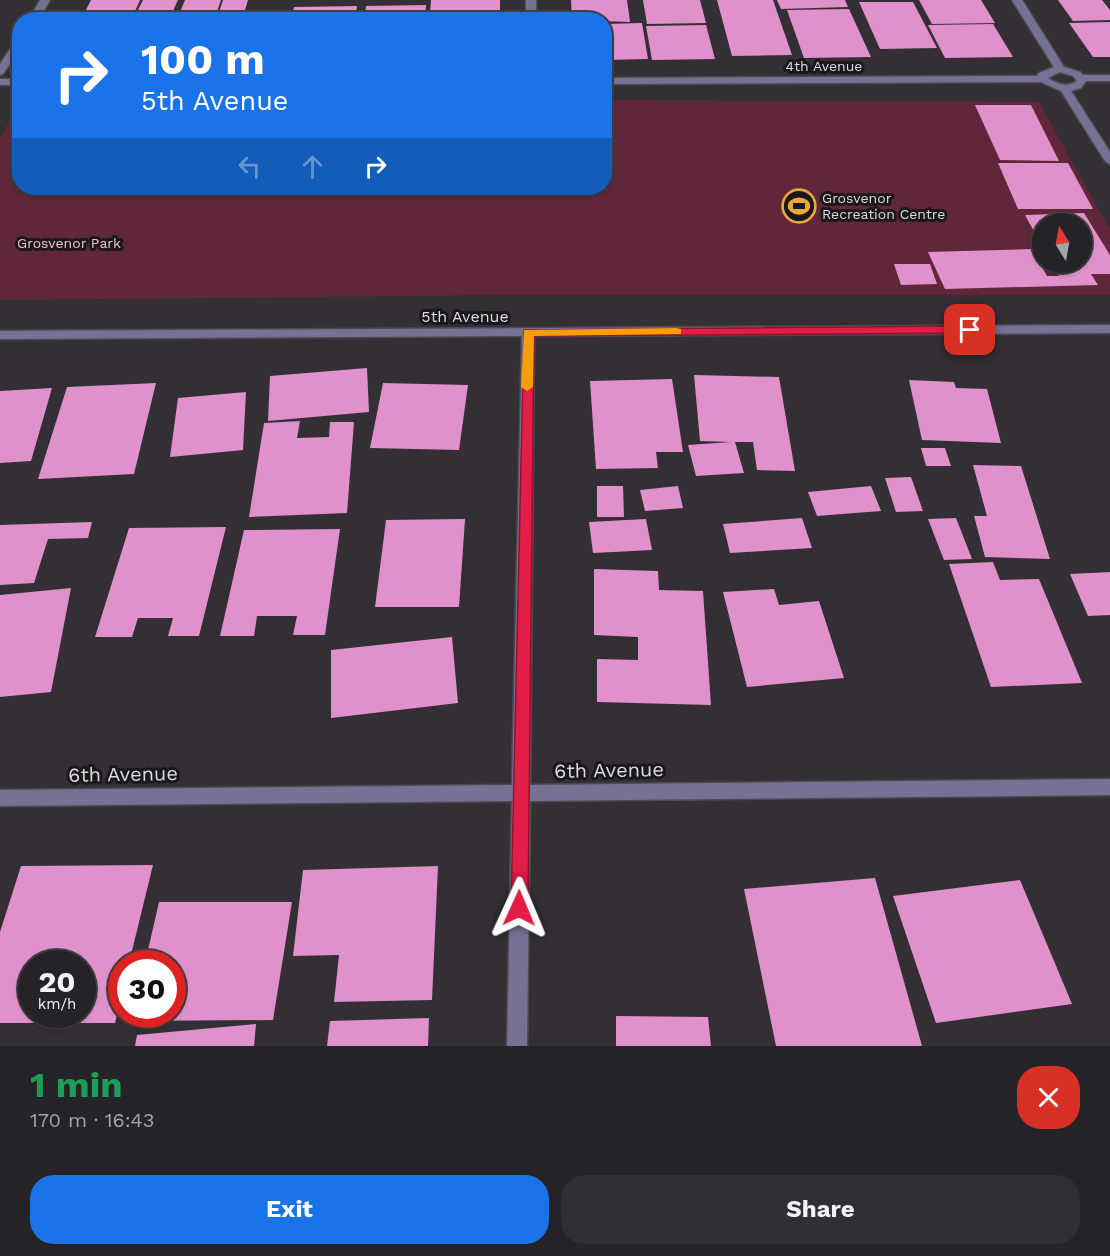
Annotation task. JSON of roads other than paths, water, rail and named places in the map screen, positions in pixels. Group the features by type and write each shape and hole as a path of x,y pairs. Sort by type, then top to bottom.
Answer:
{"street":[{"path":"1017,0 1060,69"},
{"path":"0,72 12,53"},
{"path":"1082,78 1079,86 1064,88 1055,87 1043,79 1042,75 1045,72 1060,69 1077,74 1082,78 1110,78"},
{"name":"4th Avenue","path":"612,81 1043,79"},
{"path":"1064,88 1110,161"},
{"name":"5th Avenue","path":"0,335 1110,329"},
{"path":"517,1046 528,333"},
{"name":"6th Avenue","path":"0,798 1110,787"}],"place":[{"name":"Grosvenor Recreation Centre","path":"799,206"}],"park label":[{"name":"Grosvenor Park","path":"69,243"}]}
